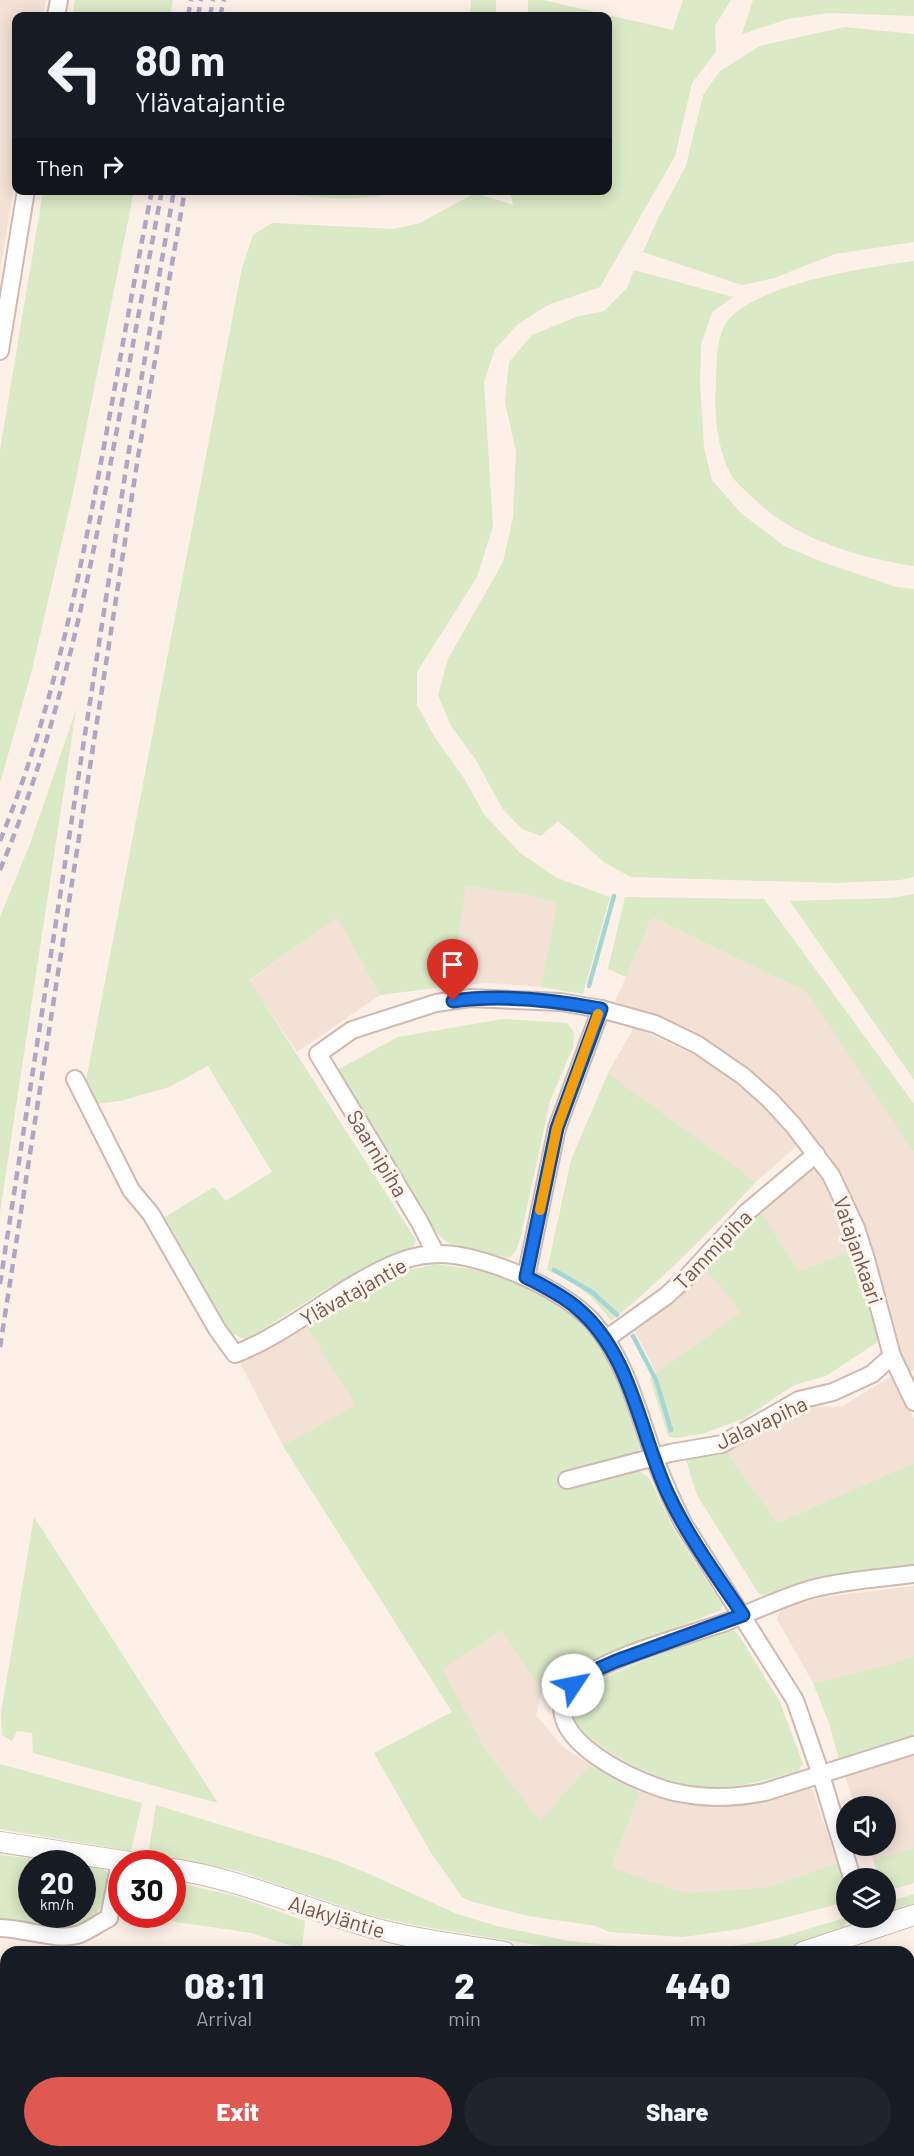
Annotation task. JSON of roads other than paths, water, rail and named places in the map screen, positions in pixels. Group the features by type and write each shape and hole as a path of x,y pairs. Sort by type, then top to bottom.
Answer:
{"street":[{"path":"0,351 25,195"},
{"name":"Vatajankaari","path":"318,1054 352,1030 436,1003 470,999 560,1002 601,1009 655,1024 698,1045 743,1076 770,1100 816,1154 842,1196 866,1259 892,1356 914,1402"},
{"path":"526,1277 557,1128 601,1009"},
{"name":"Saarnipiha","path":"318,1054 419,1221 435,1252"},
{"name":"Ylävatajantie","path":"75,1079 131,1190 151,1214 217,1329 235,1354 257,1345 369,1277 399,1262 435,1252 489,1263 526,1277 575,1306 592,1321 606,1339 618,1362 668,1493 683,1523 795,1700 821,1775 849,1868"},
{"name":"Tammipiha","path":"606,1339 666,1296 686,1278 747,1212 816,1154"},
{"name":"Jalavapiha","path":"567,1479 654,1457 722,1444 799,1400 833,1392 872,1374 892,1356"},
{"path":"914,1574 815,1588 646,1648 600,1668 573,1685 562,1704 561,1714 566,1727 598,1756 627,1775 657,1788 710,1797 747,1795 821,1775 914,1745"},
{"path":"0,1842 108,1859"},
{"name":"Alakyläntie","path":"186,1873 250,1889 358,1924 464,1946"},
{"path":"896,1918 914,1915"},
{"path":"0,1928 62,1936 79,1934 108,1919"},
{"path":"816,1946 855,1928"}],"waterway":[{"path":"589,986 614,896"},
{"path":"554,1270 592,1292 617,1315"},
{"path":"633,1336 656,1380 671,1430"}],"railway":[{"path":"189,12 191,0"},
{"path":"199,12 201,0"},
{"path":"211,12 213,0"},
{"path":"221,12 224,0"},
{"path":"0,841 35,745 74,596 151,195"},
{"path":"0,870 38,767 81,607 104,499 161,195"},
{"path":"0,1284 128,456 173,195"},
{"path":"0,1347 138,457 184,195"}]}
